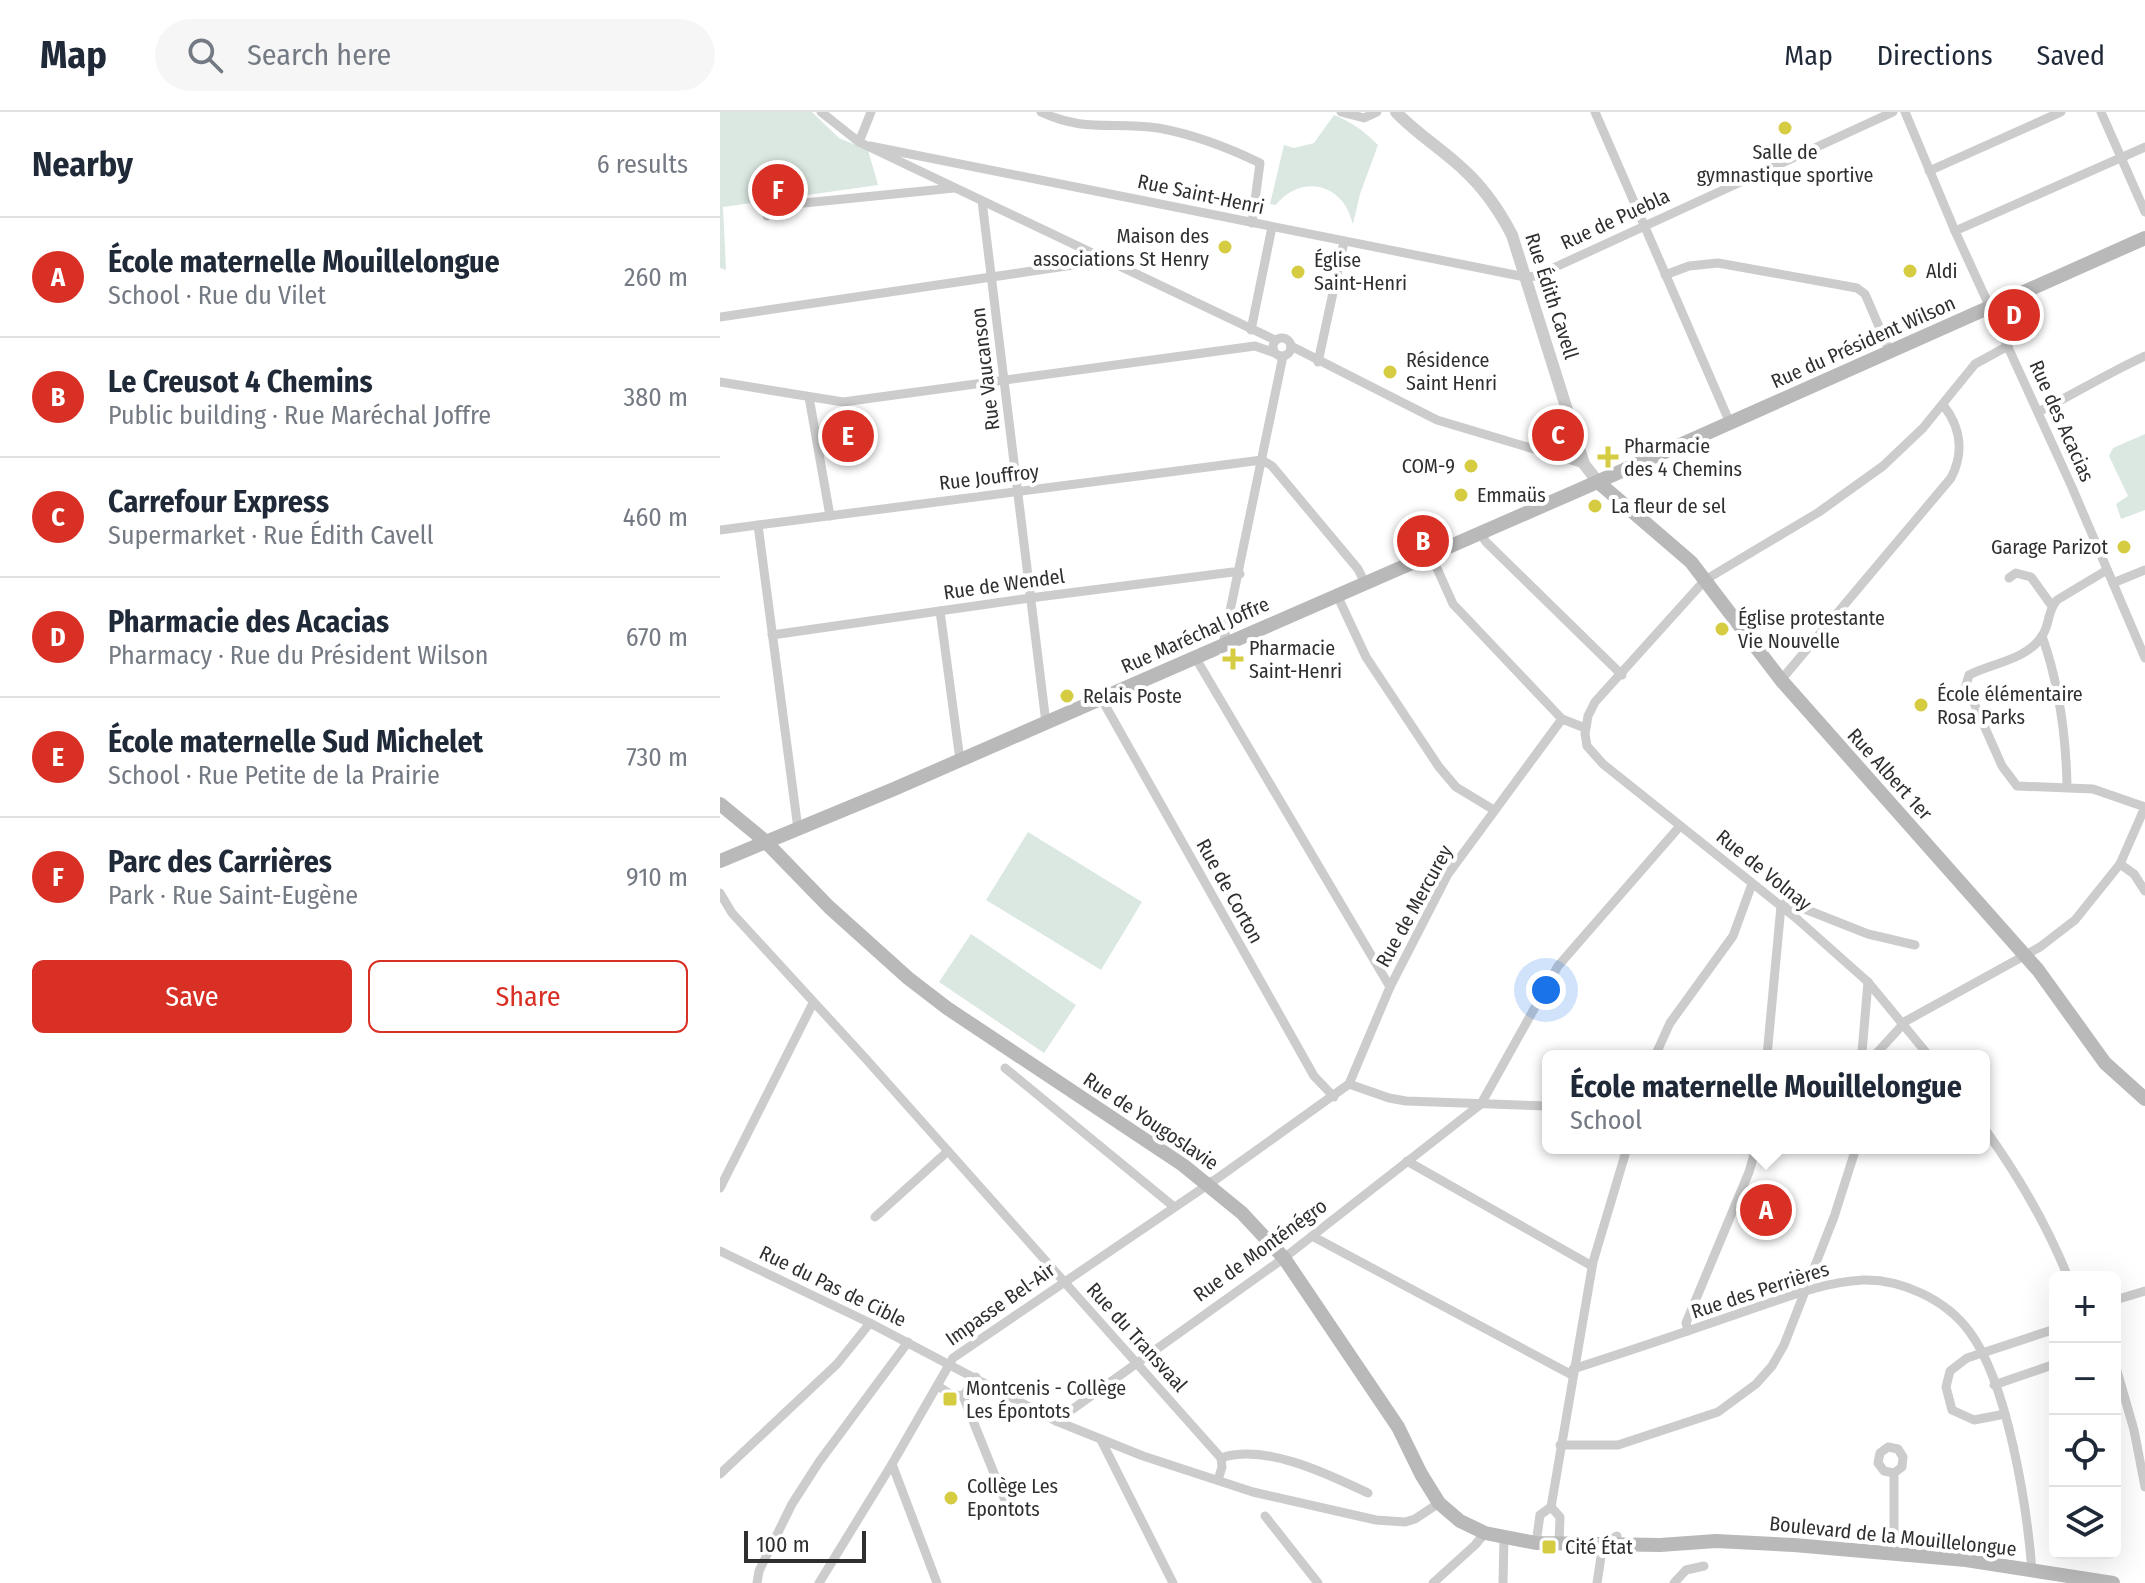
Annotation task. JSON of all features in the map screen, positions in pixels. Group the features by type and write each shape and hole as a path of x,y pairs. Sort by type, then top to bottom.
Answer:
{"main road":[{"name":"Rue du Président Wilson","path":"1598,482 2145,238"},
{"name":"Rue Albert 1er","path":"1598,482 1684,555 1781,680 2025,955 2098,1056 2145,1099"},
{"name":"Rue Maréchal Joffre","path":"720,861 1046,723 1598,482"},
{"name":"Rue de Yougoslavie","path":"720,804 765,841 829,907 908,978 947,1008 1207,1183 1242,1213 1284,1258 1398,1427 1439,1503"},
{"name":"Boulevard de la Mouillelongue","path":"1439,1503 1460,1521 1485,1533 1504,1537 1692,1537 1894,1553 2113,1583"},
{"name":"Boulevard de la Mouillelongue","path":"1559,1539 1603,1544 1716,1541"}],"street":[{"path":"821,112 859,142 1251,330 1275,340 1284,337 1291,346 1318,362 1452,426 1584,464"},
{"path":"859,142 871,112"},
{"path":"1041,112 1055,119 1088,126 1159,128 1239,152 1260,163 1252,223"},
{"path":"1341,112 1364,118 1377,112"},
{"name":"Rue Édith Cavell","path":"1396,112 1431,145 1461,167 1494,204 1512,235 1584,464 1598,482"},
{"path":"1595,112 1730,423"},
{"name":"Rue de Puebla","path":"1525,277 1536,276 1893,112"},
{"name":"Rue des Acacias","path":"1905,112 2145,658"},
{"path":"1929,171 2061,112"},
{"path":"2101,112 2145,212"},
{"name":"Rue Saint-Henri","path":"870,146 1525,277"},
{"path":"1955,231 2145,147"},
{"path":"767,216 774,206 956,188"},
{"name":"Rue Vaucanson","path":"982,201 1046,723"},
{"path":"1251,330 1272,227"},
{"path":"1318,362 1344,242"},
{"path":"720,317 1107,260"},
{"path":"1665,275 1689,266 1718,263 1857,288 1865,294 1890,352"},
{"path":"1275,340 1272,346 1279,354"},
{"path":"720,382 843,402 1255,346 1279,354 1288,353 1291,346"},
{"path":"1431,555 1453,604 1562,719 1585,728 1595,702 1705,580 1819,512 1869,477 1944,406 1975,364 2008,346"},
{"path":"1226,644 1224,640 1262,460 1279,354"},
{"path":"2038,412 2095,384 2111,371 2145,356"},
{"path":"809,397 830,516"},
{"path":"1781,680 1951,478 1960,447 1956,425 1944,406"},
{"path":"1262,460 1272,466 1301,500 1358,569 1365,583"},
{"name":"Rue Jouffroy","path":"720,530 1262,460"},
{"path":"758,525 798,829"},
{"path":"1480,533 1622,675"},
{"path":"2067,786 2061,713 2042,636 2052,606 2064,594 2107,570"},
{"path":"2113,583 2145,570"},
{"name":"Rue de Wendel","path":"772,635 1030,598 1233,572 1240,574"},
{"path":"2009,578 2016,573 2031,577 2052,606"},
{"path":"1337,595 1366,657 1439,767 1456,787 1494,810"},
{"path":"940,611 960,760"},
{"path":"1879,1050 1902,1024 2025,955 2075,920 2120,864 2145,807 2093,789 2067,786 2025,788 2017,786 2011,779 1966,685 1969,675 2015,657 2042,636"},
{"path":"1195,657 1390,987"},
{"name":"Rue de Corton","path":"1101,698 1314,1076 1334,1097"},
{"name":"Rue de Mercurey","path":"1349,1084 1390,987 1448,874 1562,719"},
{"name":"Rue de Volnay","path":"1585,728 1587,746 1592,754 1781,906 1868,982 1924,1050"},
{"path":"1481,1104 1558,966 1680,826"},
{"path":"2120,864 2134,874 2145,891"},
{"path":"1658,1050 1670,1023 1733,936 1752,884"},
{"name":"Rue du Transvaal","path":"720,893 732,913 1221,1458"},
{"path":"1768,1050 1781,906 1787,902 1868,934 1915,945"},
{"path":"1862,1050 1868,982"},
{"path":"720,1188 813,1003"},
{"path":"1005,1068 1173,1206"},
{"path":"1349,1084 1389,1098 1542,1106"},
{"name":"Impasse Bel-Air","path":"819,1583 938,1386 948,1363 1349,1084"},
{"name":"Rue de Monténégro","path":"1056,1421 1284,1258 1481,1104"},
{"path":"1990,1136 2041,1216 2065,1271"},
{"path":"875,1217 948,1151"},
{"path":"1537,1539 1540,1515 1551,1507 1592,1266 1625,1154"},
{"path":"1688,1331 1686,1323 1754,1154"},
{"path":"1560,1445 1618,1445 1718,1412 1740,1398 1772,1366 1784,1345 1834,1217 1854,1154"},
{"path":"1407,1161 1592,1266"},
{"path":"1312,1236 1573,1372"},
{"name":"Rue du Pas de Cible","path":"720,1251 908,1342 1056,1421 1101,1440"},
{"name":"Rue des Perrières","path":"1573,1372 1805,1291 1846,1281 1867,1280 1895,1283 1913,1289 1947,1311 1969,1331 1982,1354 2005,1414 2028,1525 2032,1571"},
{"path":"2121,1298 2145,1291"},
{"path":"720,1474 837,1364 870,1323"},
{"path":"2005,1414 1974,1420 1952,1410 1946,1387 1950,1371 1967,1358 2049,1331"},
{"path":"757,1583 759,1571 792,1504 819,1462 908,1342"},
{"path":"1994,1385 2049,1366"},
{"path":"963,1396 976,1377"},
{"path":"2121,1385 2145,1487"},
{"path":"938,1386 950,1394 963,1396"},
{"path":"963,1396 1004,1498"},
{"path":"1101,1440 1253,1492 1376,1520 1405,1522 1439,1503"},
{"path":"1101,1440 1173,1583"},
{"path":"1218,1480 1221,1458 1234,1453 1284,1460 1316,1469 1368,1493"},
{"path":"892,1464 937,1583"},
{"path":"1894,1473 1894,1553"},
{"path":"1551,1507 1560,1517 1559,1539"},
{"path":"1265,1516 1318,1583"},
{"path":"1433,1583 1485,1533"},
{"path":"1597,1583 1603,1544 1617,1536"},
{"path":"1503,1583 1504,1537"},
{"path":"1674,1583 1686,1570 1704,1566"}],"shaded area":[{"path":"720,112 812,112 839,138 868,150 878,185 723,207 726,270 720,268"},
{"path":"1334,115 1358,127 1378,145 1353,224 1342,201 1326,189 1299,188 1276,205 1270,204 1284,145 1294,148 1314,143"},
{"path":"2145,434 2145,510 2121,519 2116,504 2128,496 2109,456 2113,448"},
{"path":"1028,832 1142,902 1101,970 986,900"},
{"path":"971,934 1076,1005 1044,1053 939,982"}],"place":[{"name":"Salle de gymnastique sportive","path":"1785,128"},
{"name":"Parc des Carrières","path":"778,190"},
{"name":"Maison des associations St Henry","path":"1225,247"},
{"name":"Aldi","path":"1910,271"},
{"name":"Église Saint-Henri","path":"1298,272"},
{"name":"Pharmacie des Acacias","path":"2014,315"},
{"name":"Résidence Saint Henri","path":"1390,372"},
{"name":"Carrefour Express","path":"1558,435"},
{"name":"École maternelle Sud Michelet","path":"848,436"},
{"name":"Pharmacie des 4 Chemins","path":"1608,457"},
{"name":"COM-9","path":"1471,466"},
{"name":"Emmaüs","path":"1461,495"},
{"name":"La fleur de sel","path":"1595,506"},
{"name":"Le Creusot 4 Chemins","path":"1423,541"},
{"name":"Garage Parizot","path":"2124,547"},
{"name":"Église protestante Vie Nouvelle","path":"1722,629"},
{"name":"Pharmacie Saint-Henri","path":"1233,659"},
{"name":"Relais Poste","path":"1067,696"},
{"name":"École élémentaire Rosa Parks","path":"1921,705"},
{"name":"École maternelle Mouillelongue","path":"1766,1210"},
{"name":"Montcenis - Collège Les Épontots","path":"950,1399"},
{"name":"Collège Les Epontots","path":"951,1498"},
{"name":"Cité État","path":"1549,1547"}]}
